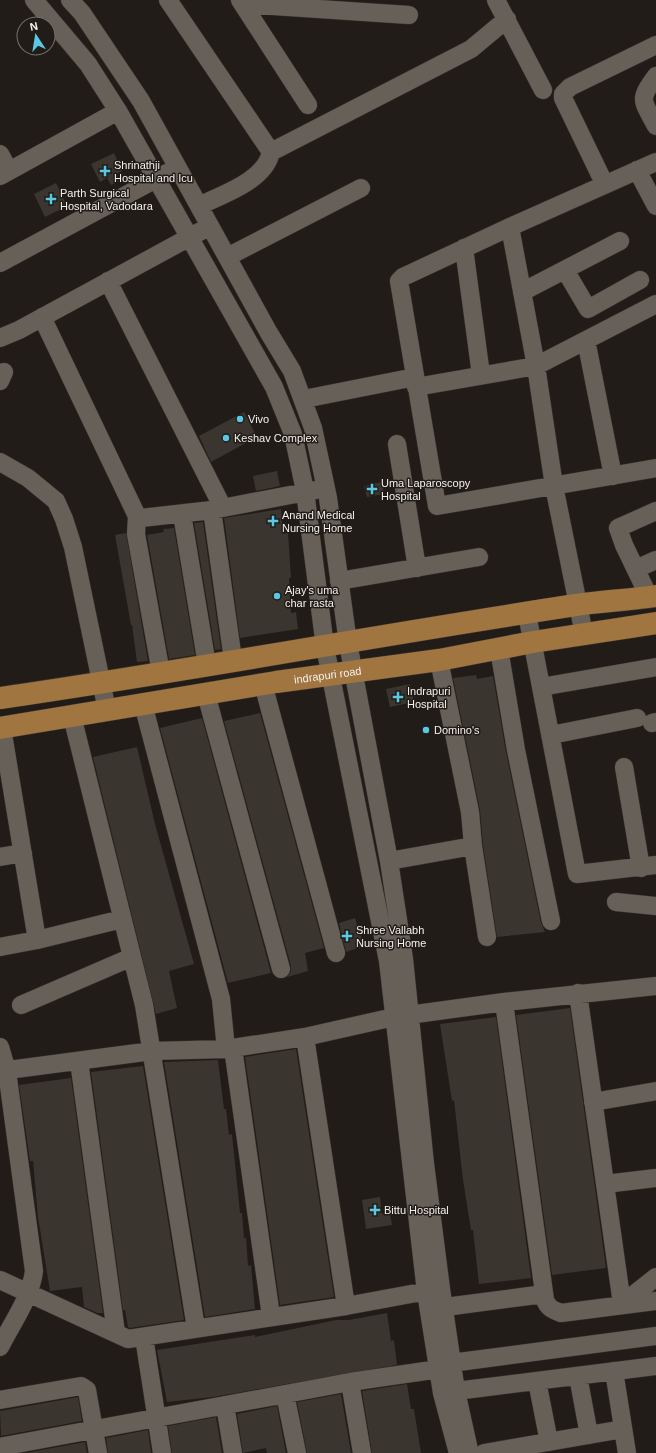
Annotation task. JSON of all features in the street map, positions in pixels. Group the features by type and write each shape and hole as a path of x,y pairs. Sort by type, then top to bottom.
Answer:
{"main road":[{"path":"0,698 102,684 233,660 324,647 578,605 652,596"},
{"name":"indrapuri road","path":"1,728 263,684 353,673 439,660 533,642 656,622"}],"street":[{"path":"34,0 88,64 118,111 156,179 191,237 250,344 286,414 293,434 305,491 324,647 385,946 402,1016 433,1290 445,1366 456,1391 470,1453"},
{"path":"70,0 82,13 141,101 268,332 292,370 304,399 313,428 326,488 353,673 389,861 404,959 402,1016"},
{"path":"168,0 270,152 269,161 264,168 232,190 200,206"},
{"path":"496,0 543,90"},
{"path":"241,2 374,6 409,15"},
{"path":"241,2 308,105"},
{"path":"270,152 471,49 506,20"},
{"path":"605,185 563,98 563,94 570,87 656,45"},
{"path":"656,76 644,93 644,99 656,126"},
{"path":"0,154 4,173 118,111"},
{"path":"656,162 464,248 403,277 399,281 437,506 656,468"},
{"path":"0,263 177,167"},
{"path":"637,170 656,206"},
{"path":"227,257 361,188"},
{"path":"0,338 42,317 210,226"},
{"path":"510,227 536,366 554,486 584,634"},
{"path":"522,292 620,241"},
{"path":"464,248 481,375"},
{"path":"564,270 588,309 640,280"},
{"path":"108,281 218,509 233,660"},
{"path":"304,399 536,366 656,304"},
{"path":"42,317 137,516 136,534 161,673"},
{"path":"250,344 268,332"},
{"path":"586,340 613,476"},
{"path":"397,444 417,568"},
{"path":"0,462 28,478 56,501 62,513 73,547 107,710"},
{"path":"137,516 141,518 218,509 326,488"},
{"path":"652,596 636,570 618,528 656,512"},
{"path":"182,514 207,665"},
{"path":"339,581 479,557"},
{"path":"636,570 656,560"},
{"path":"527,614 577,874 649,866 624,766"},
{"path":"499,649 516,750 551,921"},
{"path":"439,660 470,812 473,846 486,937"},
{"path":"541,686 656,667"},
{"path":"263,684 336,953"},
{"path":"206,694 281,969"},
{"path":"143,704 220,999 271,1316"},
{"path":"72,716 144,1005 196,1328"},
{"path":"551,735 648,721"},
{"path":"1,728 37,940"},
{"path":"389,861 473,846"},
{"path":"0,857 22,853"},
{"path":"616,902 656,906"},
{"path":"0,947 37,940 122,919"},
{"path":"21,1005 132,957"},
{"path":"4,1071 152,1051 229,1048 305,1037 402,1016 578,993 656,986"},
{"path":"578,993 622,1304"},
{"path":"504,1002 544,1294 547,1306 553,1310 561,1312 656,1301"},
{"path":"305,1037 346,1306"},
{"path":"0,1047 34,1271 33,1281 28,1294 0,1346"},
{"path":"79,1061 116,1333"},
{"path":"593,1102 656,1091"},
{"path":"605,1184 656,1178"},
{"path":"622,1304 656,1277"},
{"path":"0,1280 128,1339 271,1316 346,1306 433,1290"},
{"path":"433,1290 445,1307 445,1366 442,1393 458,1453"},
{"path":"445,1307 544,1294"},
{"path":"0,1448 350,1382 445,1366 656,1336"},
{"path":"144,1337 162,1453"},
{"path":"456,1391 614,1372 655,1371"},
{"path":"614,1372 627,1453"},
{"path":"578,1376 589,1435"},
{"path":"537,1381 549,1442"},
{"path":"350,1382 362,1453"},
{"path":"0,1400 84,1386 87,1390 98,1453"},
{"path":"285,1394 297,1453"},
{"path":"225,1405 233,1453"},
{"path":"484,1453 623,1429"}],"building":[{"path":"114,153 122,171 116,174 120,181 111,185 107,178 100,182 91,164"},
{"path":"56,183 67,206 45,217 34,194"},
{"name":"Keshav Complex","path":"244,412 257,437 211,462 199,436"},
{"path":"277,471 280,486 256,491 253,476"},
{"path":"382,482 384,494 367,497 364,486"},
{"path":"281,509 283,534 288,533 291,578 289,578 291,613 296,612 298,629 240,638 224,518"},
{"path":"203,522 221,649 215,650 194,523"},
{"path":"174,528 195,655 169,659 147,535 164,532 163,529"},
{"path":"126,533 148,661 137,662 132,625 115,535"},
{"path":"476,675 477,679 493,676 506,752 541,923 545,932 497,937 483,845 480,810 453,678"},
{"path":"410,684 414,702 390,707 386,689"},
{"path":"260,713 324,948 305,953 308,971 287,977 291,972 291,966 224,721"},
{"path":"202,718 271,973 228,983 160,728"},
{"path":"137,747 155,824 194,964 169,971 177,1008 156,1014 93,757"},
{"path":"355,918 364,946 346,952 339,923"},
{"path":"570,1008 606,1268 552,1275 516,1015"},
{"path":"496,1017 531,1278 479,1284 473,1230 471,1230 463,1180 454,1100 452,1101 440,1024"},
{"path":"296,1049 334,1297 280,1305 245,1057"},
{"path":"218,1060 224,1109 226,1109 229,1135 232,1134 240,1213 242,1213 244,1238 246,1238 248,1266 251,1265 255,1309 205,1317 164,1062"},
{"path":"143,1066 184,1320 130,1328 128,1327 125,1310 123,1310 91,1072"},
{"path":"71,1078 103,1313 97,1313 84,1307 82,1287 50,1291 38,1217 33,1161 30,1161 19,1085"},
{"path":"380,1197 382,1214 390,1213 392,1225 366,1229 362,1200"},
{"path":"387,1313 391,1341 394,1340 397,1365 213,1397 167,1402 157,1350 255,1335 255,1337 336,1320 349,1320"},
{"path":"407,1384 411,1409 414,1409 421,1453 372,1453 362,1391"},
{"path":"341,1394 351,1453 307,1453 297,1402"},
{"path":"78,1397 82,1421 1,1436 0,1411"},
{"path":"277,1406 286,1453 267,1453 266,1448 243,1453 237,1414"},
{"path":"216,1417 222,1453 172,1453 168,1426"},
{"path":"148,1430 151,1453 108,1453 106,1438"},
{"path":"85,1442 87,1453 25,1453"}],"place":[{"name":"Shrinathji Hospital and Icu","path":"105,171"},
{"name":"Parth Surgical Hospital, Vadodara","path":"51,199"},
{"name":"Vivo","path":"240,419"},
{"name":"Keshav Complex","path":"226,438"},
{"name":"Uma Laparoscopy Hospital","path":"372,489"},
{"name":"Anand Medical Nursing Home","path":"273,521"},
{"name":"Ajay's uma char rasta","path":"277,596"},
{"name":"Indrapuri Hospital","path":"398,697"},
{"name":"Domino's","path":"426,730"},
{"name":"Shree Vallabh Nursing Home","path":"347,936"},
{"name":"Bittu Hospital","path":"375,1210"}]}
